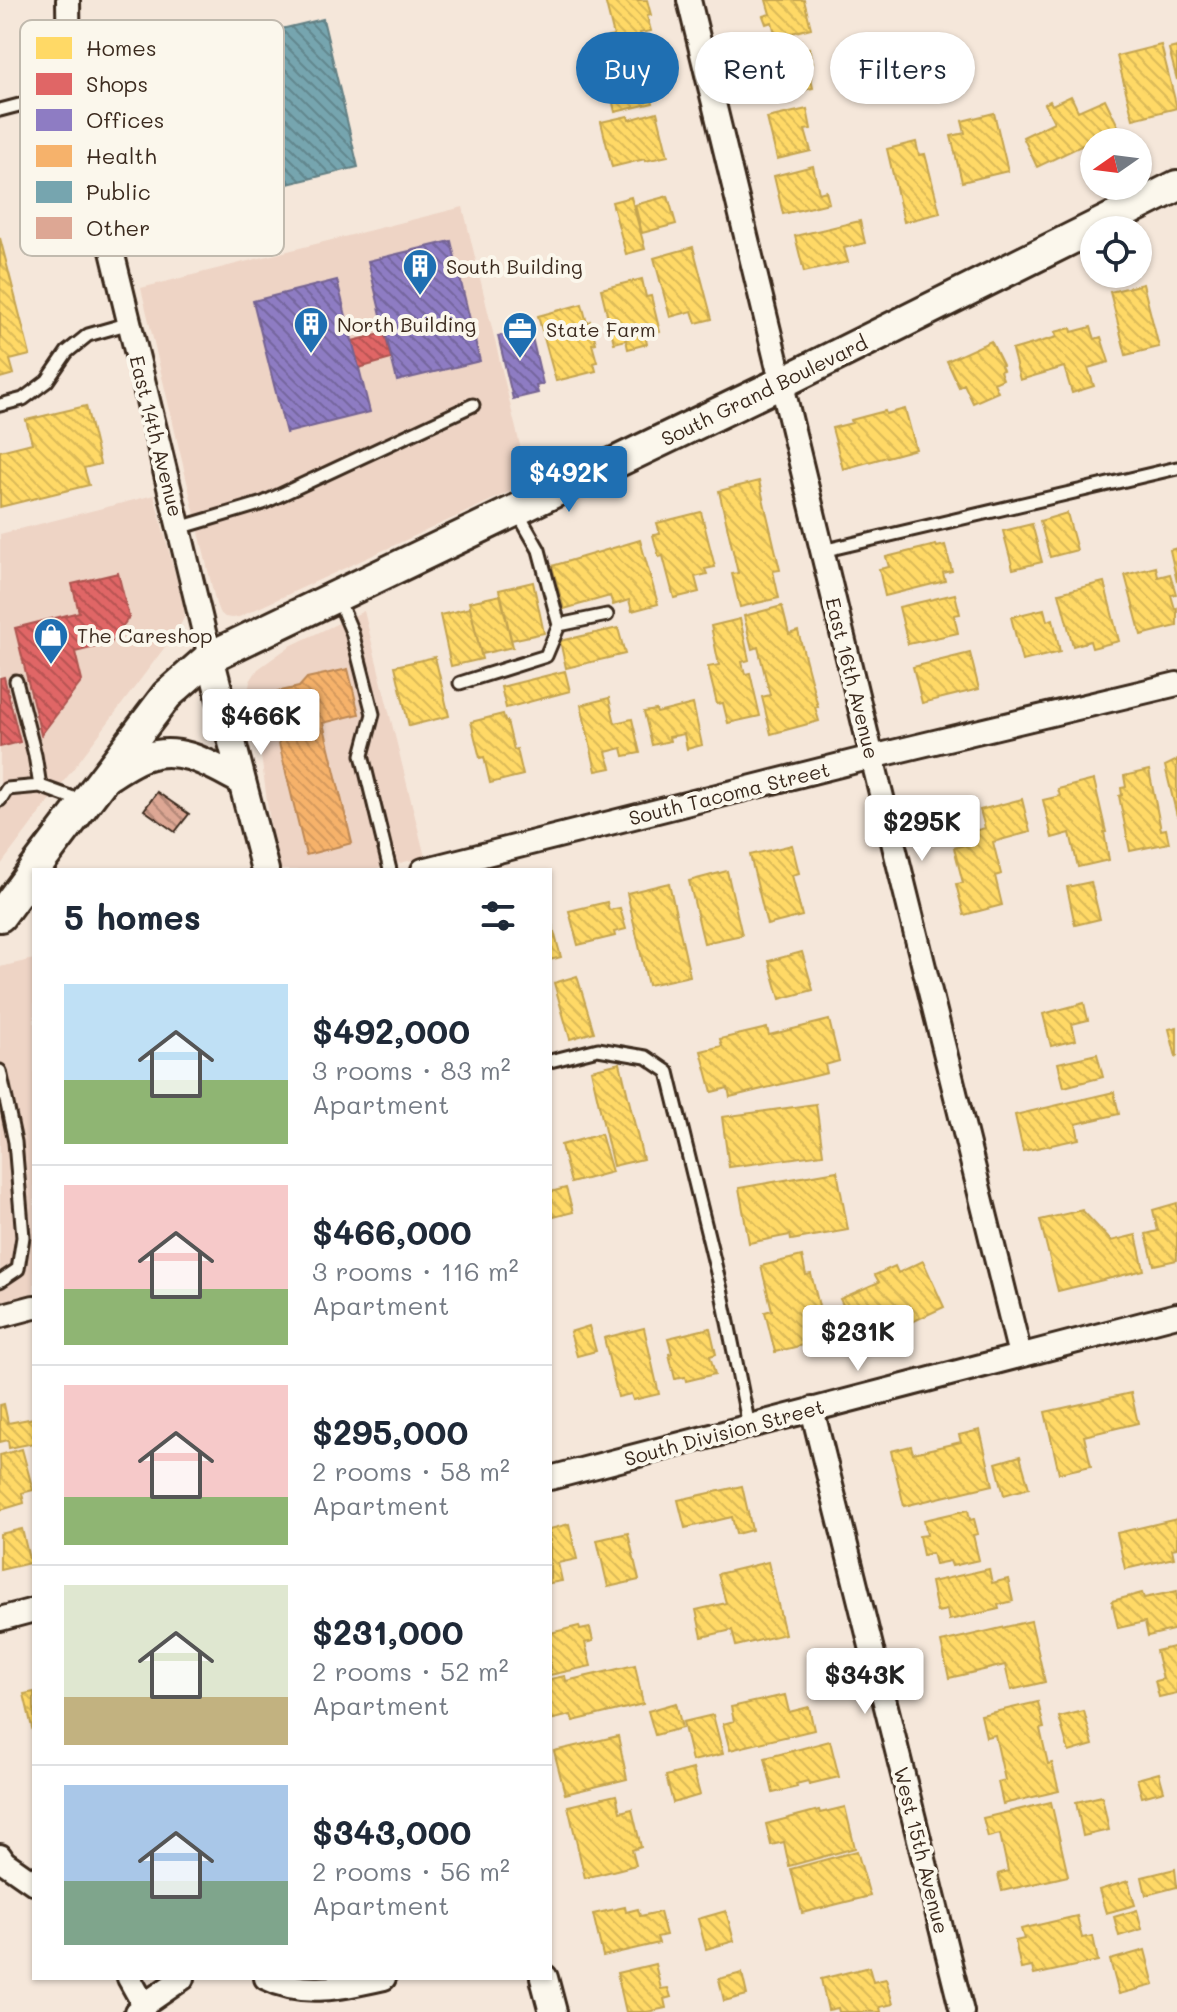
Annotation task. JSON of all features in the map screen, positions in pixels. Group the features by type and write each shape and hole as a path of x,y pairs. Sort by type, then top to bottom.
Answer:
{"main road":[{"name":"South Grand Boulevard","path":"35,868 167,695 210,657 781,383 1177,186"},
{"name":"South Grand Boulevard","path":"0,916 32,873"}],"street":[{"name":"East 14th Avenue","path":"68,0 68,20"},
{"name":"East 16th Avenue","path":"689,0 1020,1355"},
{"name":"East 14th Avenue","path":"114,256 264,868"},
{"name":"South Tacoma Street","path":"431,868 1177,684"},
{"path":"92,792 146,756 169,752 193,757 242,781"},
{"path":"0,1316 32,1308"},
{"name":"South Division Street","path":"552,1477 1177,1315"},
{"name":"West 15th Avenue","path":"812,1409 962,2012"},
{"path":"0,1619 32,1611"},
{"path":"0,1856 32,1882"},
{"path":"130,1980 140,2008 180,1980"},
{"path":"273,1980 301,1988 332,1989 375,1980"},
{"path":"545,1980 553,2012"}],"lane":[{"path":"0,110 20,105"},
{"path":"0,405 23,399 47,381 67,352 88,335 130,323"},
{"path":"179,528 263,503 473,405"},
{"path":"822,551 1177,468"},
{"path":"460,683 546,656 559,625 539,550 516,510"},
{"path":"337,596 352,632 373,714 362,755 390,868"},
{"path":"559,625 607,615"},
{"path":"16,681 40,786"},
{"path":"0,800 7,789 40,786 92,792"},
{"path":"552,1060 598,1049 646,1057 668,1072 722,1293 749,1426"},
{"path":"0,1071 15,1142 23,1237 18,1269 0,1281"}],"shaded area":[{"path":"463,207 529,483 239,617 225,617 216,604 141,288 268,256 284,256 284,252"},
{"path":"154,495 184,607 184,618 0,866 0,534"},
{"path":"364,611 425,857 379,868 276,868 259,740 248,693 250,681 258,669 290,646"},
{"path":"32,959 32,1301 0,1309 0,967"}],"building: Homes":[{"path":"605,0 647,0 651,31 613,32"},
{"path":"766,0 804,0 811,28 775,32 772,22 766,24 763,16 770,14"},
{"path":"1161,45 1177,108 1133,119 1117,56"},
{"path":"1177,47 1177,80 1169,49"},
{"path":"1071,96 1078,111 1105,99 1119,128 1080,128 1080,147 1037,167 1023,137 1054,122 1045,104 1050,101 1052,105"},
{"path":"613,104 649,104 615,112"},
{"path":"807,109 811,129 805,130 811,151 777,159 767,118"},
{"path":"657,112 668,156 612,167 601,122 628,116 629,120"},
{"path":"994,113 1008,171 962,182 951,136 965,133 962,121"},
{"path":"916,142 919,155 925,154 940,213 904,222 887,149"},
{"path":"813,166 819,193 826,191 829,203 783,214 774,176"},
{"path":"668,196 676,224 642,233 635,205"},
{"path":"631,197 645,249 626,254 612,202"},
{"path":"860,221 865,243 844,248 848,262 804,272 795,236"},
{"path":"0,238 30,355 10,360 14,374 0,378"},
{"path":"693,247 712,319 696,323 692,311 670,317 654,258"},
{"path":"642,279 646,297 651,296 660,332 645,335 647,344 628,349 626,340 614,343 601,289"},
{"path":"1144,288 1159,347 1126,355 1110,292"},
{"path":"582,304 596,343 592,344 596,371 556,381 538,316"},
{"path":"1091,327 1095,339 1101,337 1109,362 1088,368 1094,386 1072,393 1064,367 1020,380 1012,350 1057,337 1055,332"},
{"path":"991,341 1003,365 1000,371 1003,379 994,383 998,392 973,403 964,384 959,387 947,361"},
{"path":"86,406 100,464 84,468 89,485 0,507 0,451 32,443 26,420"},
{"path":"905,409 916,449 843,469 832,428 885,411 886,414"},
{"path":"759,481 780,570 773,571 779,598 740,607 732,574 738,573 719,491"},
{"path":"701,512 715,567 705,569 707,574 695,577 699,592 674,598 663,556 659,557 653,535 660,534 657,523"},
{"path":"1067,513 1077,550 1050,557 1040,521"},
{"path":"1032,524 1042,562 1013,569 1003,531"},
{"path":"640,540 658,604 632,611 629,600 613,605 610,596 564,609 552,566"},
{"path":"945,545 952,571 943,573 945,581 885,596 879,569 889,567 886,557"},
{"path":"1177,548 1177,582 1170,550"},
{"path":"1156,567 1158,577 1170,574 1176,594 1171,595 1177,608 1177,626 1141,635 1125,575"},
{"path":"533,582 544,633 511,640 499,590"},
{"path":"1104,582 1119,641 1092,648 1090,641 1073,646 1059,593"},
{"path":"955,594 960,614 954,615 958,633 908,644 899,607"},
{"path":"501,595 513,647 481,654 469,602"},
{"path":"782,606 789,634 798,631 819,721 771,734 762,697 770,695 758,647 752,649 744,616"},
{"path":"470,608 482,659 451,666 440,615"},
{"path":"1044,609 1047,621 1053,619 1060,652 1022,661 1011,617"},
{"path":"740,619 749,660 742,662 745,674 750,673 760,716 728,723 723,703 717,704 708,667 719,665 711,626"},
{"path":"618,628 625,654 566,668 560,641"},
{"path":"970,653 979,689 922,703 913,667"},
{"path":"435,657 449,716 409,726 395,666"},
{"path":"565,671 570,691 506,708 501,687"},
{"path":"609,698 615,723 632,719 640,753 624,756 622,748 606,752 611,768 596,771 581,705"},
{"path":"693,704 702,745 687,749 684,734 652,745 644,712 656,710 657,713"},
{"path":"503,714 523,775 490,783 471,722"},
{"path":"1177,760 1177,816 1165,766"},
{"path":"1149,770 1161,830 1166,829 1169,843 1130,851 1119,796 1122,795 1121,788 1126,787 1124,776"},
{"path":"1094,780 1109,860 1078,867 1070,833 1052,838 1043,800 1060,796 1058,789"},
{"path":"1022,799 1030,832 993,842 1001,874 995,876 1002,905 964,915 956,884 963,883 954,848 977,841 974,831 985,828 980,810"},
{"path":"792,845 799,873 792,875 802,916 767,925 750,855"},
{"path":"727,871 742,935 704,943 689,881"},
{"path":"1091,882 1100,919 1075,925 1067,887"},
{"path":"669,883 690,976 648,985 627,893"},
{"path":"607,902 609,910 620,908 626,929 614,932 615,936 578,945 569,911"},
{"path":"552,924 561,957 552,959"},
{"path":"802,952 813,990 780,999 769,961"},
{"path":"577,976 594,1032 570,1039 554,983"},
{"path":"1084,1003 1088,1020 1072,1024 1076,1040 1051,1046 1043,1014"},
{"path":"829,1020 839,1061 825,1065 827,1073 730,1097 728,1088 712,1092 701,1051 722,1046 720,1039 767,1028 769,1035"},
{"path":"1177,1027 1177,1056 1176,1057 1169,1029"},
{"path":"1097,1054 1103,1077 1064,1087 1058,1063"},
{"path":"620,1063 643,1159 613,1166 591,1070"},
{"path":"1114,1092 1119,1114 1076,1124 1079,1139 1023,1151 1015,1115"},
{"path":"816,1104 823,1154 729,1167 722,1117"},
{"path":"601,1134 612,1172 571,1183 561,1145"},
{"path":"837,1171 848,1230 791,1240 790,1235 749,1243 739,1188"},
{"path":"566,1188 573,1212 552,1217 552,1192"},
{"path":"1177,1203 1177,1260 1154,1265 1146,1234 1158,1231 1153,1210"},
{"path":"1082,1210 1111,1241 1136,1235 1144,1270 1058,1291 1040,1220"},
{"path":"802,1256 806,1275 811,1274 823,1322 819,1323 823,1340 775,1352 765,1312 772,1310 761,1266"},
{"path":"923,1261 944,1307 878,1338 874,1330 859,1337 840,1299 879,1282 875,1275 895,1266 898,1273"},
{"path":"589,1326 596,1351 577,1356 570,1332"},
{"path":"644,1328 659,1394 633,1400 631,1394 618,1397 604,1338"},
{"path":"710,1328 716,1354 710,1356 715,1374 686,1381 685,1377 675,1379 668,1338"},
{"path":"1131,1393 1138,1423 1084,1436 1091,1466 1059,1473 1045,1412"},
{"path":"4,1404 8,1423 32,1418 32,1443 9,1448 8,1440 0,1442 0,1405"},
{"path":"980,1430 993,1485 904,1506 891,1451 911,1446 913,1453 961,1442 959,1435"},
{"path":"22,1449 32,1486 32,1490 22,1493 24,1503 1,1510 0,1455"},
{"path":"1020,1456 1029,1488 1004,1495 996,1463"},
{"path":"742,1486 752,1530 736,1534 732,1517 685,1528 678,1500"},
{"path":"968,1510 978,1534 973,1535 979,1560 952,1566 950,1561 935,1564 932,1553 923,1555 919,1536 927,1535 924,1520"},
{"path":"1177,1519 1177,1548 1172,1549 1174,1558 1125,1569 1117,1533"},
{"path":"569,1524 577,1559 558,1563 562,1581 552,1583 552,1528"},
{"path":"22,1529 30,1563 0,1570 0,1534"},
{"path":"628,1533 639,1580 608,1587 597,1540"},
{"path":"768,1562 785,1634 736,1646 732,1630 702,1637 696,1610 726,1603 718,1574"},
{"path":"989,1569 992,1583 1008,1579 1013,1601 998,1605 999,1609 949,1620 947,1610 937,1612 931,1582"},
{"path":"1177,1591 1177,1629 1148,1636 1145,1622 1118,1628 1112,1601 1142,1593 1144,1598"},
{"path":"1031,1621 1045,1682 1011,1690 1005,1665 949,1678 941,1642"},
{"path":"579,1626 580,1630 590,1628 593,1641 585,1643 591,1666 552,1675 552,1633"},
{"path":"1177,1646 1177,1693 1159,1697 1155,1681 1163,1679 1156,1651"},
{"path":"635,1665 643,1704 573,1721 571,1715 552,1720 552,1679 565,1676 566,1681"},
{"path":"32,1692 32,1728 24,1694"},
{"path":"785,1695 789,1712 809,1707 814,1730 730,1750 723,1724 734,1721 731,1707"},
{"path":"1038,1702 1048,1764 1052,1763 1059,1791 1003,1804 998,1782 1005,1780 995,1735 986,1737 981,1715"},
{"path":"676,1703 682,1728 655,1735 648,1711"},
{"path":"1084,1711 1093,1745 1069,1752 1059,1717"},
{"path":"713,1715 723,1754 692,1761 683,1722"},
{"path":"618,1736 627,1779 565,1794 554,1751"},
{"path":"830,1741 839,1777 809,1784 808,1781 773,1793 765,1758"},
{"path":"693,1769 700,1795 673,1803 666,1776"},
{"path":"1159,1773 1164,1791 1142,1797 1137,1779"},
{"path":"616,1795 620,1812 632,1809 641,1847 632,1850 636,1865 585,1878 568,1806"},
{"path":"1102,1796 1109,1830 1083,1836 1076,1802"},
{"path":"1051,1802 1068,1876 1002,1891 998,1874 1008,1871 1000,1834 988,1837 983,1818"},
{"path":"845,1807 855,1848 789,1866 784,1842 771,1845 766,1824 819,1810 820,1813"},
{"path":"857,1851 870,1896 802,1913 791,1869"},
{"path":"1175,1869 1177,1887 1146,1895 1142,1877"},
{"path":"1128,1881 1135,1905 1106,1913 1099,1890"},
{"path":"625,1907 626,1912 638,1909 640,1916 660,1912 666,1935 657,1937 659,1943 603,1956 593,1914"},
{"path":"1137,1910 1142,1929 1119,1936 1114,1917"},
{"path":"726,1911 734,1941 706,1949 698,1919"},
{"path":"1077,1916 1082,1938 1093,1936 1098,1961 1034,1975 1032,1967 1021,1969 1015,1941 1024,1939 1021,1929"},
{"path":"1145,1950 1154,1985 1119,1994 1110,1960"},
{"path":"655,1964 661,1989 668,1988 671,1997 664,1999 666,2008 626,2012 617,1973"},
{"path":"869,1967 873,1982 886,1979 893,2004 880,2007 881,2012 828,2010 821,1979"},
{"path":"742,1973 747,1995 724,2001 719,1979"}],"building: Shops":[{"path":"385,333 391,359 359,368 352,341"},
{"name":"The Careshop","path":"118,573 129,617 111,643 75,652 82,681 41,735 15,628 79,612 72,584"},
{"path":"4,677 20,742 0,747 0,678"}],"building: Offices":[{"name":"South Building","path":"451,241 480,361 397,381 368,261"},
{"name":"North Building","path":"337,280 370,412 286,433 253,301"},
{"name":"State Farm","path":"530,329 543,384 536,386 538,393 513,399 498,336"}],"building: Health":[{"path":"348,669 359,714 323,723 352,843 306,855 267,694 299,687 307,678"}],"building: Public":[{"path":"323,19 358,167 284,185 284,28"}],"building: Other":[{"path":"157,792 189,814 175,832 144,810"}],"place":[{"name":"South Building","path":"420,297"},
{"name":"North Building","path":"311,355"},
{"name":"State Farm","path":"520,360"},
{"name":"The Careshop","path":"51,666"}]}
